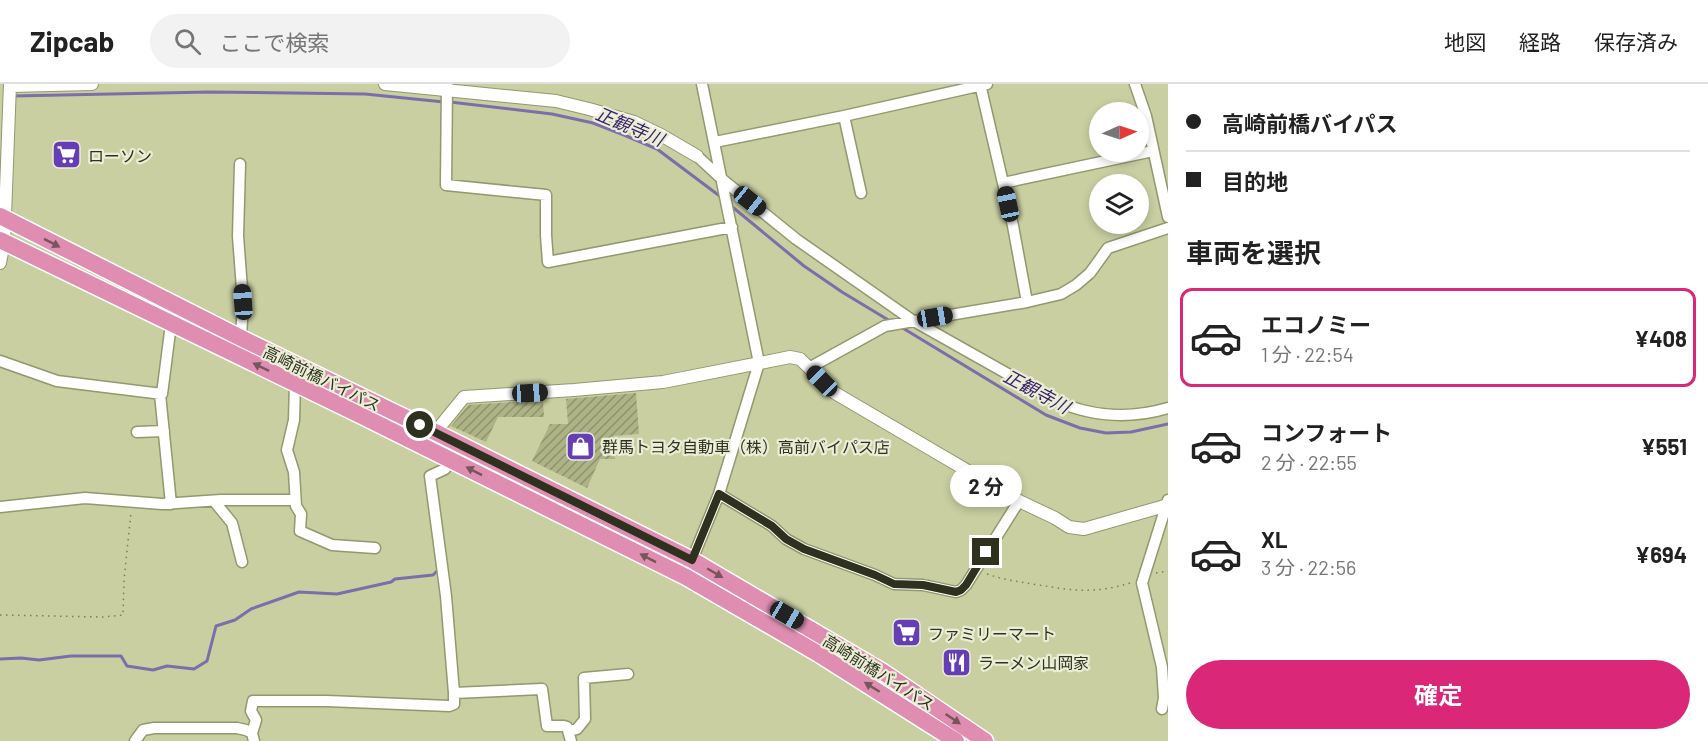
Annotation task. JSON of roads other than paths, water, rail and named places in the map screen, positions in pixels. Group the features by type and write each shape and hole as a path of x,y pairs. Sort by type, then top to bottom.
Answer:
{"highway":[{"name":"高崎前橋バイパス","path":"2,217 241,338 692,560 883,672 985,741"},
{"name":"高崎前橋バイパス","path":"2,241 450,459 686,577 817,653 949,738"}],"street":[{"path":"0,263 10,85 92,84"},
{"path":"385,84 447,87 556,101 634,122 662,135 697,156 796,239 912,321 1052,399 1087,413 1139,414 1168,408"},
{"path":"692,560 719,494 759,363 702,84"},
{"path":"1135,84 1146,116 1168,217"},
{"path":"715,142 982,85 1027,302"},
{"path":"447,87 446,185 546,195 548,262 732,227"},
{"path":"844,116 861,193"},
{"path":"1003,183 1154,151"},
{"path":"697,156 708,159 718,157"},
{"path":"240,164 238,236 243,302 241,338"},
{"path":"809,368 885,326 1061,294 1090,273 1108,248 1168,228"},
{"path":"171,324 162,394 160,394 171,504"},
{"path":"437,433 464,397 663,382 790,357 800,359 836,393 1019,501 1069,527 1084,529 1168,504"},
{"path":"0,361 57,381 160,394"},
{"path":"295,383 294,420 287,450 294,472 296,506 301,514 300,531 332,545 375,548"},
{"path":"137,432 164,430"},
{"path":"253,737 256,720 251,711 253,702 327,701 449,706 454,704 446,596 430,476 445,469 450,459"},
{"path":"719,494 772,526 786,539 804,549 894,584 923,585 956,592 966,585 1019,501"},
{"path":"0,507 85,498 171,504 295,500"},
{"path":"214,501 232,523 242,562"},
{"path":"1162,709 1164,698 1162,668 1142,583 1168,504"},
{"path":"454,693 542,689 547,726 567,727 570,736 585,719 584,678 628,674"},
{"path":"135,741 143,730 154,728 237,728 246,730 253,737"},
{"path":"179,741 180,728"}],"waterway":[{"name":"正観寺川","path":"13,96 209,92 365,94 444,102"},
{"name":"正観寺川","path":"450,102 552,114 593,123 657,149 721,197"},
{"name":"正観寺川","path":"730,205 804,266 890,321"},
{"name":"正観寺川","path":"901,327 1046,415 1080,428 1106,433 1131,432 1168,424"},
{"path":"0,659 39,660 71,656 121,656 127,666 153,670 167,666 194,669 207,661 216,626 235,620 251,609 299,592 337,594 391,582 395,579 433,575 439,569"}],"place":[{"name":"ローソン","path":"67,155"},
{"name":"群馬トヨタ自動車（株）高前バイパス店","path":"581,446"},
{"name":"ファミリーマート","path":"907,633"},
{"name":"ラーメン山岡家","path":"957,662"}]}
